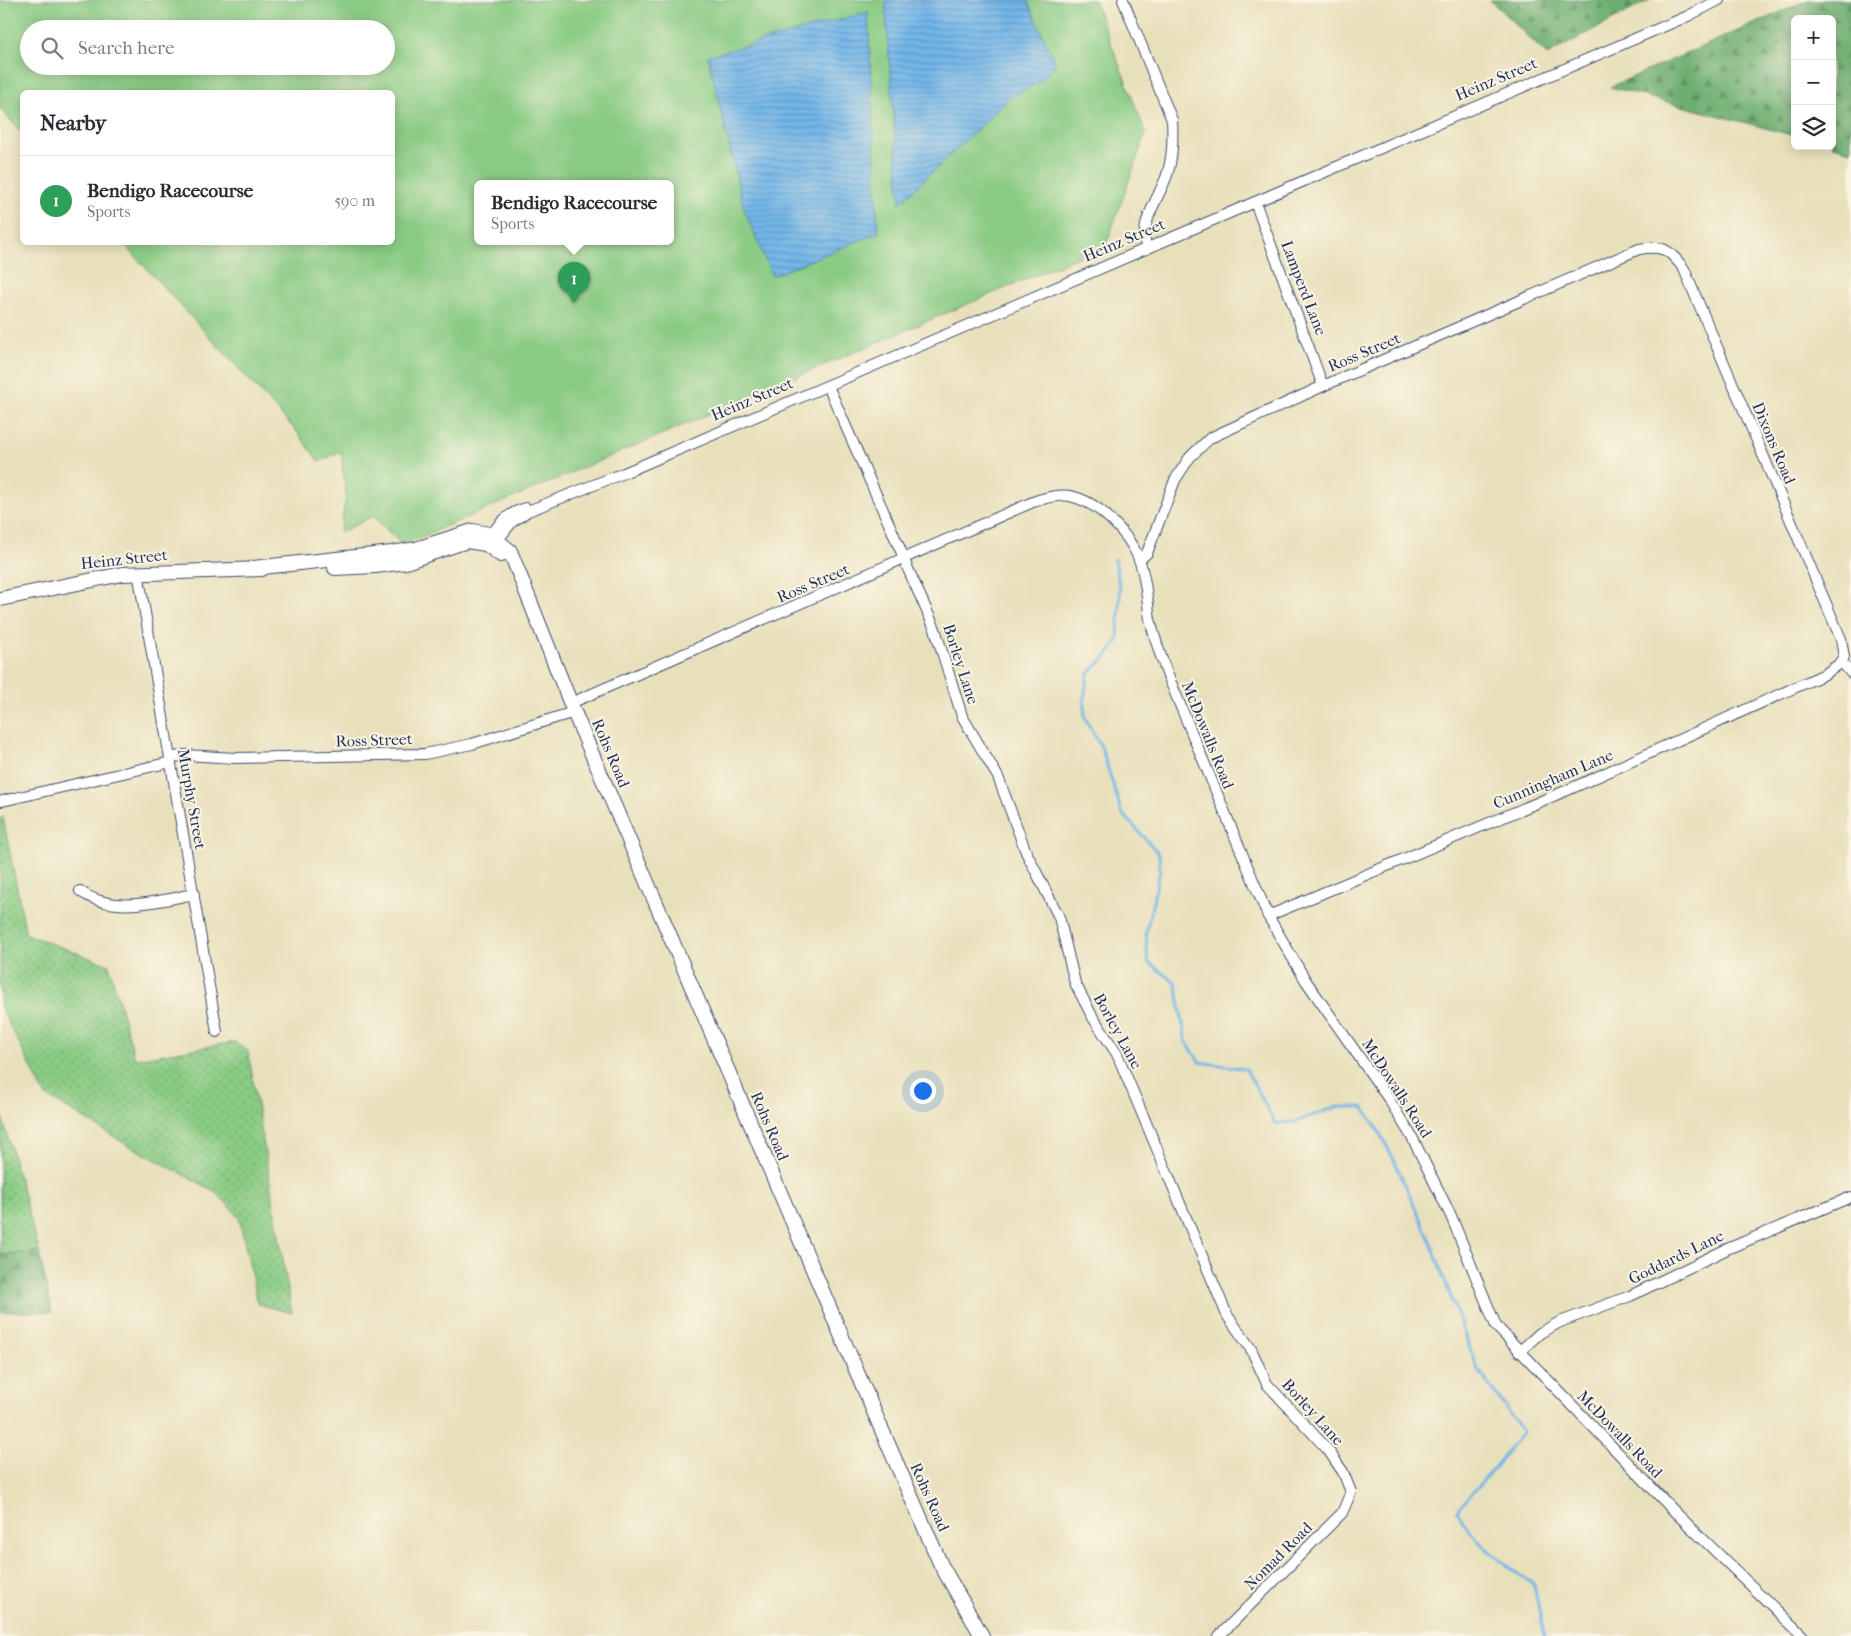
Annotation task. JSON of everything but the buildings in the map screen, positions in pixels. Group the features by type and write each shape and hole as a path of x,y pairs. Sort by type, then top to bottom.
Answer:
{"street":[{"path":"1123,0 1172,120 1173,135 1168,171 1144,230 1147,249"},
{"name":"Heinz Street","path":"0,599 88,579 138,572 350,562 416,549 464,533 482,532 491,542 520,515 541,505 590,488 828,386 1688,16 1718,0"},
{"name":"Lamperd Lane","path":"1255,202 1322,386"},
{"name":"Ross Street","path":"1139,560 1146,553 1176,480 1186,462 1199,447 1222,432 1322,386 1639,249 1664,248"},
{"name":"Dixons Road","path":"1664,248 1674,255 1684,269 1845,654 1851,673"},
{"name":"Borley Lane","path":"828,386 935,629 962,716 998,777 1026,852 1059,916 1075,983 1092,1016 1117,1054 1227,1315 1251,1349 1267,1384 1328,1450 1343,1472 1351,1492"},
{"name":"Ross Street","path":"2,801 185,755 235,758 425,754 472,744 573,708 1033,502 1057,496 1069,496"},
{"name":"McDowalls Road","path":"1069,496 1087,502 1113,523 1130,543 1139,560 1153,632 1166,671 1268,916 1306,982 1388,1098 1413,1139 1451,1216 1496,1326 1676,1513 1803,1636"},
{"name":"Rohs Road","path":"491,542 513,558 537,624 941,1565 982,1636"},
{"name":"Murphy Street","path":"138,572 217,1032"},
{"name":"Cunningham Lane","path":"1268,916 1570,789 1825,674 1845,654"},
{"path":"80,891 94,899 125,904 194,894"},
{"name":"Goddards Lane","path":"1519,1352 1540,1334 1560,1322 1630,1296 1727,1250 1851,1197"},
{"name":"Nomad Road","path":"1219,1636 1342,1513 1351,1492"}],"green space":[{"path":"0,0 1094,0 1146,133 1106,245 402,545 373,516 340,533 346,497 341,451 319,462 298,433 125,245 395,245 395,90 20,90 20,131 0,108"},
{"path":"1490,0 1650,0 1547,55"},
{"path":"1808,0 1851,0 1851,151 1836,147 1836,15 1791,15 1791,135 1610,87"},
{"path":"3,817 26,934 109,965 135,1059 235,1042 248,1051 292,1313 258,1304 239,1217 216,1192 126,1144 45,1095 0,1006 0,819"},
{"path":"0,1109 36,1239 39,1251 0,1255"},
{"path":"39,1251 52,1312 0,1312 0,1255"}],"water":[{"path":"893,0 1027,0 1056,64 1039,82 1011,97 900,203 885,2"},
{"path":"868,12 878,233 772,276 744,209 708,56"}],"waterway":[{"path":"1115,559 1120,591 1118,640 1107,656 1088,674 1084,699 1085,718 1101,747 1122,813 1159,854 1160,870 1146,933 1148,962 1176,983 1186,1042 1200,1062 1246,1069 1275,1123 1295,1122 1336,1107 1363,1107 1377,1128 1394,1160 1431,1243 1477,1368 1523,1432 1456,1511 1471,1533 1490,1552 1534,1585 1544,1636"}],"place":[{"name":"Bendigo Racecourse","path":"574,303"}]}
